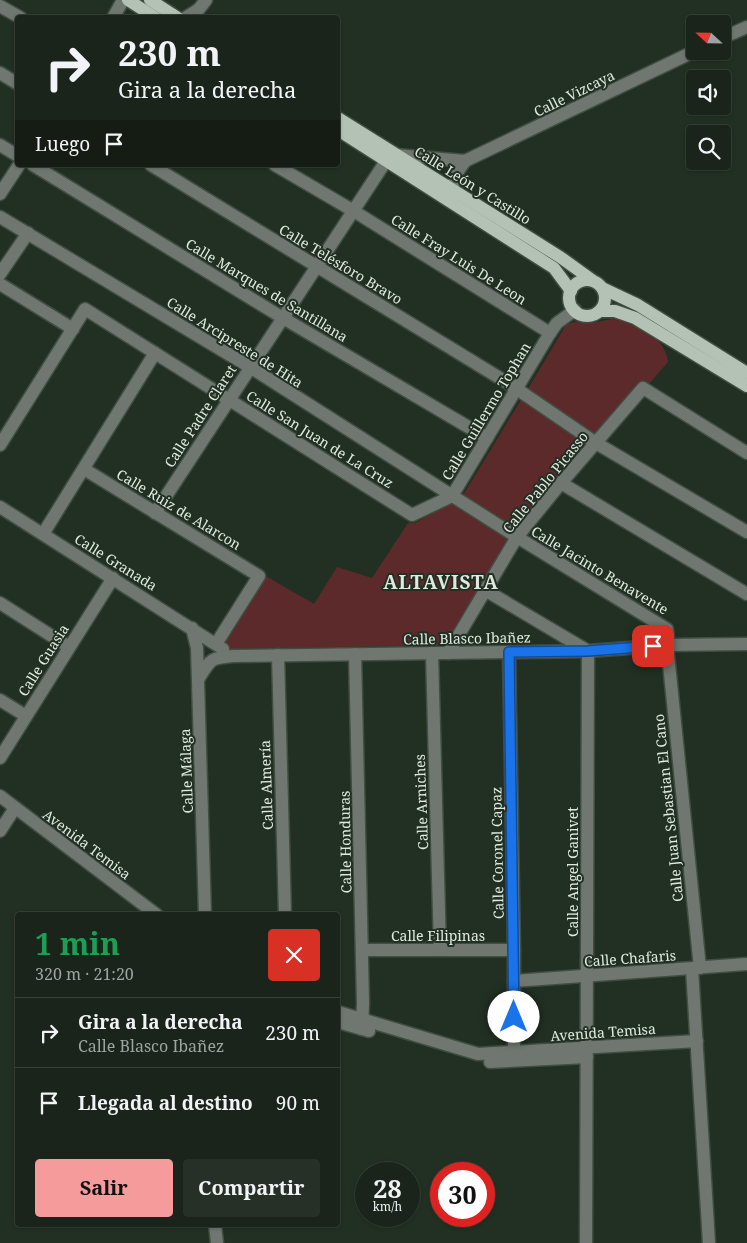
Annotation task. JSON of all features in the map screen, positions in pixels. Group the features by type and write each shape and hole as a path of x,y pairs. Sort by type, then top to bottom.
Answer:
{"main road":[{"path":"128,0 151,15"},
{"path":"150,0 173,15"},
{"name":"Calle León y Castillo","path":"340,120 391,158 554,268 570,292"},
{"name":"Calle León y Castillo","path":"340,131 452,190 560,257 597,284 638,305 747,373"},
{"path":"600,311 604,306 605,295 597,284 587,280 577,283 570,292 570,299 575,310 580,314 588,315 600,311 615,311 635,318 747,386"}],"street":[{"path":"115,15 123,0"},
{"path":"190,15 200,9 206,0"},
{"path":"208,15 210,0"},
{"path":"0,6 16,15"},
{"path":"731,34 747,26"},
{"name":"Calle Vizcaya","path":"465,161 686,55"},
{"path":"0,73 15,82"},
{"path":"0,145 15,154"},
{"path":"391,158 465,161 456,174 452,190"},
{"name":"Calle Padre Claret","path":"155,513 352,210 391,158"},
{"path":"442,159 456,174"},
{"path":"0,194 18,167"},
{"name":"Calle Marques de Santillana","path":"36,167 283,318 487,438"},
{"name":"Calle Telésforo Bravo","path":"154,167 516,389 596,442 747,532"},
{"name":"Calle Fray Luis De Leon","path":"278,167 352,210 550,333"},
{"name":"Calle Arcipreste de Hita","path":"0,217 250,367 452,496"},
{"path":"0,274 28,233"},
{"path":"0,284 73,329 0,445"},
{"name":"Calle San Juan de La Cruz","path":"73,329 85,308 412,515"},
{"name":"Calle Guillermo Tophan","path":"412,515 452,496 550,333 558,323 575,310"},
{"path":"43,534 156,353"},
{"name":"Calle Pablo Picasso","path":"448,653 517,537 643,388 747,453"},
{"name":"Calle Ruiz de Alarcon","path":"84,469 259,576 216,644"},
{"path":"561,483 747,594"},
{"name":"Calle Jacinto Benavente","path":"452,496 668,629 669,645"},
{"name":"Calle Granada","path":"0,507 192,628 233,656"},
{"name":"Calle Guasia","path":"0,758 113,578"},
{"path":"485,590 588,651"},
{"path":"0,603 69,647"},
{"name":"Calle Málaga","path":"192,628 198,648 205,912"},
{"name":"Calle Blasco Ibañez","path":"198,678 210,661 218,657 233,656 588,651 669,645 747,644"},
{"name":"Calle Juan Sebastian El Cano","path":"669,645 668,654 696,968 697,1041 709,1243"},
{"name":"Calle Angel Ganivet","path":"586,1243 588,651"},
{"name":"Calle Coronel Capaz","path":"509,652 514,1053"},
{"name":"Calle Arniches","path":"432,653 440,950"},
{"name":"Calle Honduras","path":"355,654 362,1025"},
{"name":"Calle Almería","path":"278,655 284,912"},
{"path":"0,700 26,716"},
{"name":"Avenida Temisa","path":"0,796 153,912"},
{"path":"0,831 15,808"},
{"name":"Calle Filipinas","path":"362,950 514,950"},
{"name":"Calle Chafaris","path":"514,981 747,964"},
{"name":"Avenida Temisa","path":"340,1013 362,1025 475,1062 514,1062 587,1052 697,1041"},
{"name":"Avenida Temisa","path":"340,1022 362,1025 478,1054 587,1052"},
{"path":"215,1227 216,1243"}],"shaded area":[{"path":"616,318 632,323 649,332 662,346 668,362 648,385 640,381 593,436 528,389 566,325 574,322 593,323"},
{"path":"521,400 588,446 517,531 462,497"},
{"path":"451,502 512,539 446,645 231,649 221,643 264,575 314,604 337,567 372,578 408,523 415,523"}],"district":[{"name":"ALTAVISTA","path":"441,582"}],"route":[{"path":"514,1017 509,652 588,651 653,646"}]}
